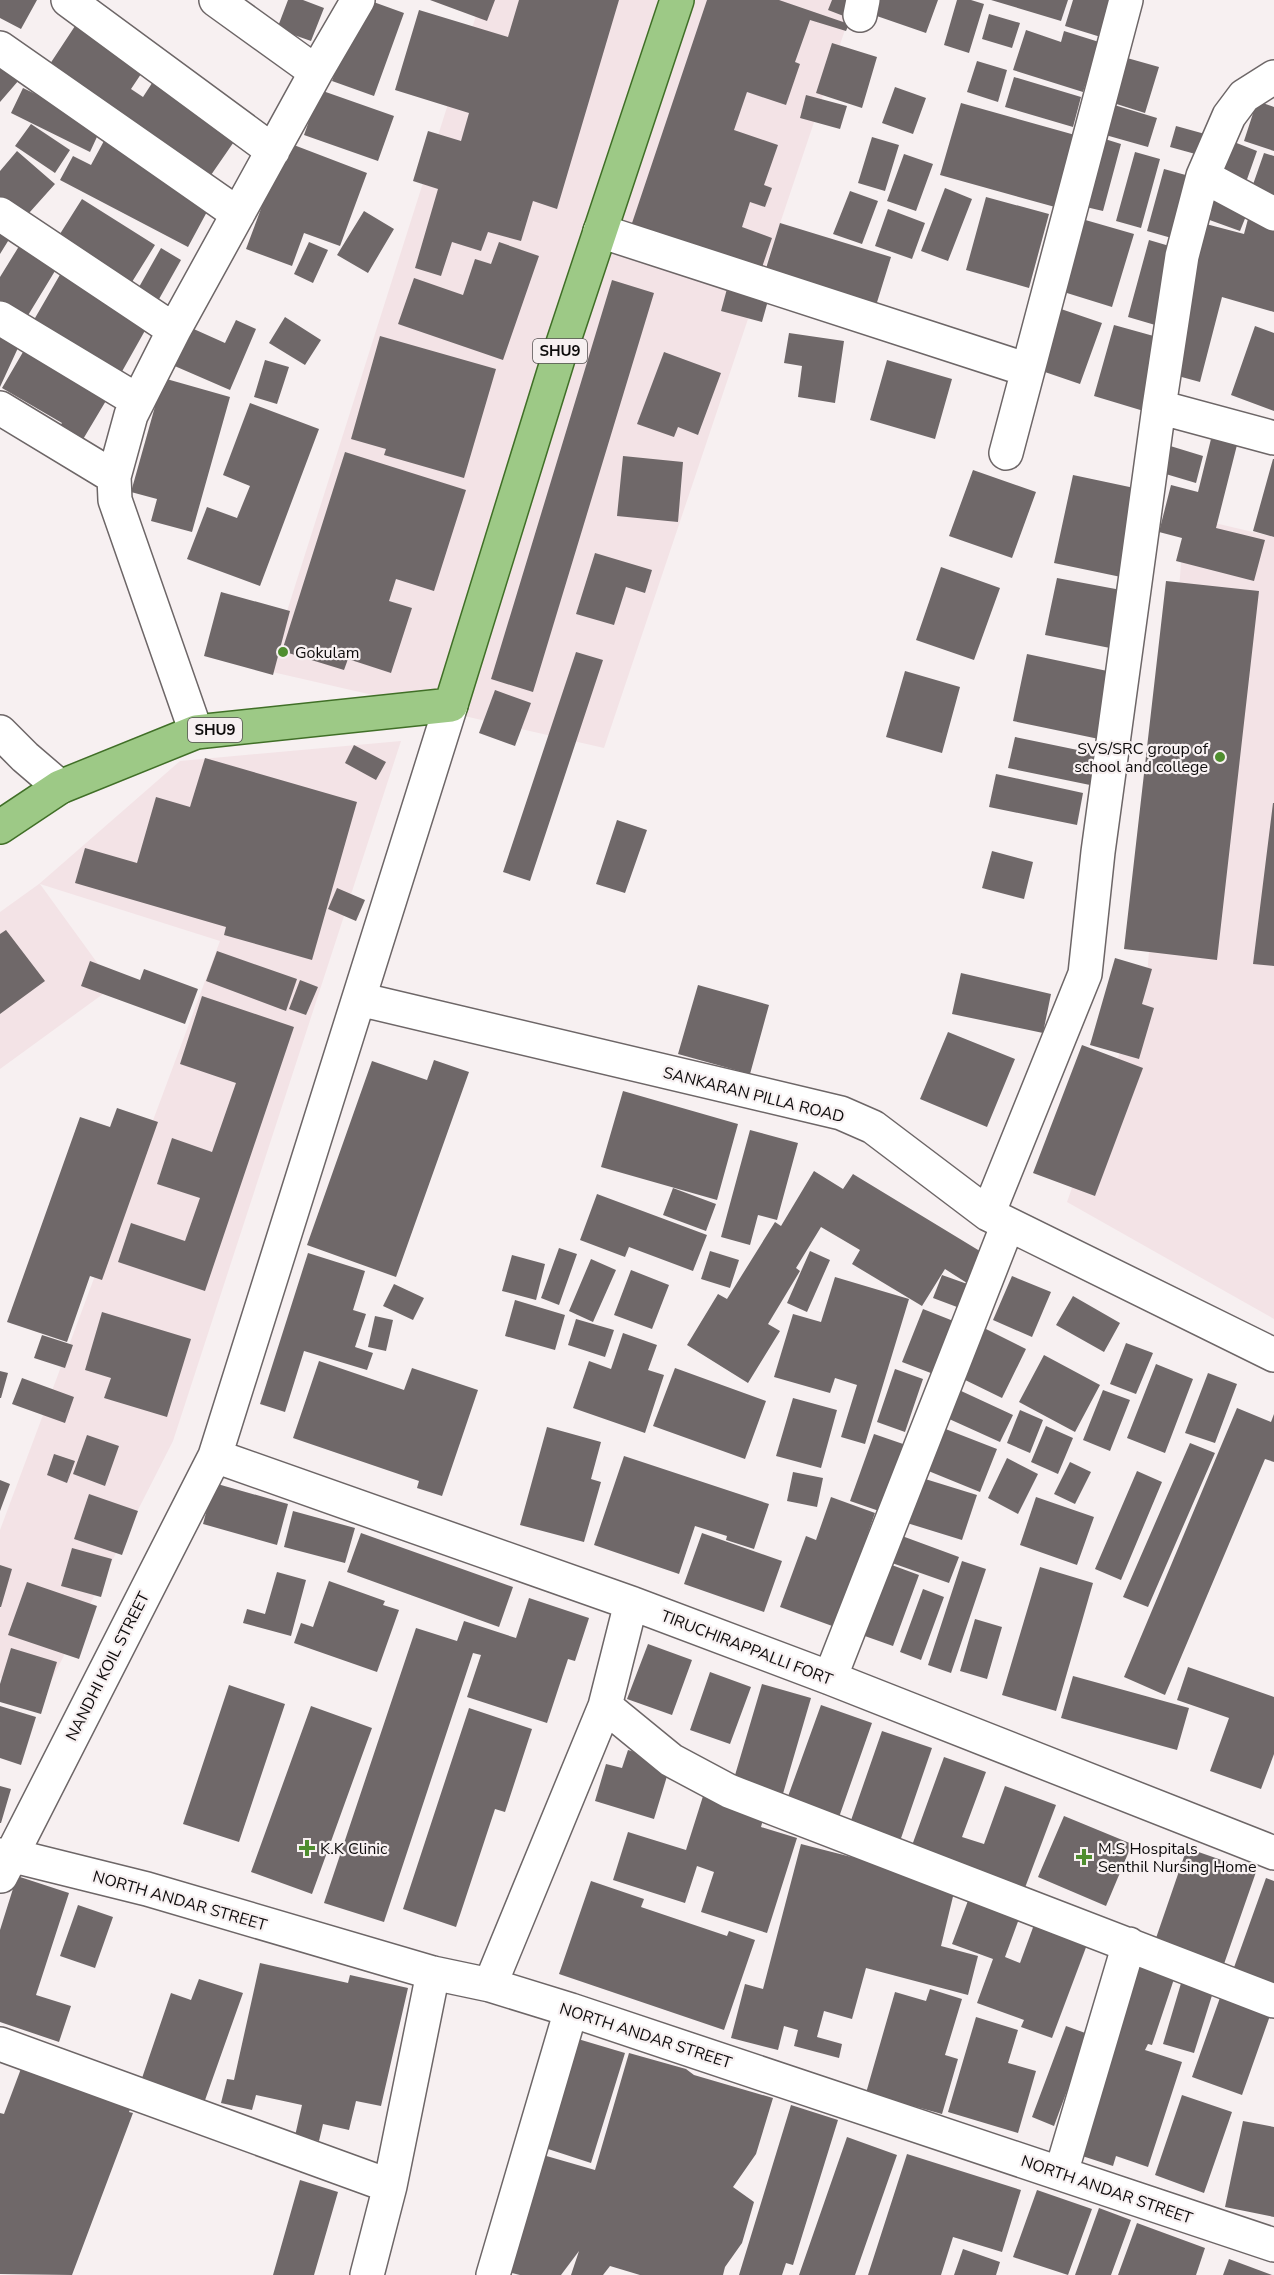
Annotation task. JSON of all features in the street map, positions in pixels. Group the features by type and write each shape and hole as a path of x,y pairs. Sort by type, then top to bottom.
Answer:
{"main road":[{"name":"SHU9","path":"0,827 60,787 196,732 451,705 561,349 677,0"}],"street":[{"path":"68,0 273,151"},
{"path":"216,0 316,72"},
{"path":"196,732 116,500 114,477 130,415 174,330 358,0"},
{"path":"1006,453 1126,0"},
{"path":"0,48 238,214"},
{"path":"830,1678 998,1219 1084,974 1098,852 1182,256 1203,176 1229,116 1244,96 1274,77"},
{"path":"1203,176 1274,214"},
{"path":"0,214 174,330"},
{"path":"600,231 1028,370"},
{"path":"0,318 138,402"},
{"path":"1159,407 1274,438"},
{"path":"0,408 114,477"},
{"name":"NANDHI KOIL STREET","path":"3,1863 215,1456 451,705"},
{"path":"0,732 60,787"},
{"name":"SANKARAN PILLA ROAD","path":"359,999 841,1113 873,1127 998,1219 1274,1355"},
{"name":"TIRUCHIRAPPALLI FORT","path":"215,1456 631,1603 830,1678 1274,1853"},
{"path":"490,1985 605,1706 631,1603"},
{"path":"605,1706 671,1761 729,1791 1274,2001"},
{"name":"NORTH ANDAR STREET","path":"3,1863 147,1889 433,1973 490,1985 1274,2245"},
{"path":"1061,2173 1129,1944"},
{"path":"367,2275 390,2186 433,1973"},
{"path":"493,2275 571,2010"},
{"path":"0,2044 390,2186"}],"shaded area":[{"path":"481,0 855,0 604,748 268,671"},
{"name":"SVS/SRC group of school and college","path":"1185,516 1274,537 1274,1319 1067,1202 1147,976"},
{"path":"401,741 173,1441 48,1687 0,1678 0,1530 220,941 40,884 114,986 0,1069 0,912 39,884 180,761"}],"building":[{"path":"0,0 37,0 21,29 0,18"},
{"path":"288,0 303,0 324,8 311,41 277,29"},
{"path":"361,0 368,0 404,13 374,96 332,81"},
{"path":"430,0 495,0 487,21"},
{"path":"519,0 619,0 557,209 533,201 521,241 488,232 481,251 452,242 441,276 415,268 438,189 413,181 428,131 461,141 469,113 395,90 419,10 508,37"},
{"path":"707,0 779,0 849,24 846,31 810,20 795,62 800,64 786,105 747,92 734,130 778,145 764,185 772,188 765,207 750,202 742,227 772,238 758,279 628,235"},
{"path":"832,0 861,0 854,20 828,10"},
{"path":"877,0 938,0 926,33 871,14"},
{"path":"957,0 971,0 984,4 969,53 944,45"},
{"path":"991,0 1068,0 1061,21"},
{"path":"1073,0 1115,0 1104,38 1065,26"},
{"path":"989,14 1020,23 1012,48 982,39"},
{"path":"75,26 143,71 131,89 143,97 156,77 240,133 211,175 46,70"},
{"path":"1026,30 1061,42 1064,31 1099,42 1083,92 1013,70"},
{"path":"832,43 877,57 862,108 816,93"},
{"path":"1120,56 1159,67 1145,113 1107,101"},
{"path":"977,61 1007,70 998,102 967,92"},
{"path":"0,64 19,80 0,102"},
{"path":"1014,77 1081,97 1073,127 1005,107"},
{"path":"895,87 926,98 913,134 882,123"},
{"path":"23,88 102,126 90,152 11,113"},
{"path":"320,90 394,116 378,161 304,135"},
{"path":"806,95 847,106 840,129 800,118"},
{"path":"1257,101 1274,107 1274,151 1244,141"},
{"path":"961,103 1075,135 1055,207 940,175"},
{"path":"1111,104 1157,118 1148,147 1102,134"},
{"path":"31,124 70,150 55,173 15,146"},
{"path":"1176,126 1205,134 1199,155 1170,147"},
{"path":"1092,135 1121,144 1103,211 1073,204"},
{"path":"872,137 899,145 885,191 858,183"},
{"path":"105,139 209,208 188,247 60,180 73,156 91,165"},
{"path":"286,142 367,173 340,246 304,233 292,266 246,249"},
{"path":"1234,142 1257,151 1245,185 1221,176"},
{"path":"17,151 55,184 21,222 0,205 0,171"},
{"path":"1135,152 1160,159 1141,228 1116,221"},
{"path":"1264,153 1274,156 1274,204 1249,196"},
{"path":"904,154 933,164 916,211 887,201"},
{"path":"1164,169 1200,179 1182,241 1147,231"},
{"path":"945,188 972,199 948,261 921,251"},
{"path":"850,191 878,201 862,244 833,234"},
{"path":"986,197 1049,214 1029,288 966,270"},
{"path":"1211,198 1248,211 1240,231 1204,218"},
{"path":"82,199 155,245 127,290 53,245"},
{"path":"888,209 925,223 912,259 875,246"},
{"path":"364,211 394,229 368,273 337,255"},
{"path":"1075,217 1134,234 1112,307 1054,289"},
{"path":"1248,219 1274,227 1274,312 1222,297 1200,382 1167,373 1206,224 1244,234"},
{"path":"780,223 891,257 874,312 763,278"},
{"path":"0,225 13,233 0,254"},
{"path":"1149,240 1183,250 1162,327 1128,317"},
{"path":"309,242 328,250 313,283 294,274"},
{"path":"499,242 539,256 503,360 398,324 414,278 463,295 475,259 491,264"},
{"path":"21,243 58,266 27,317 0,300 0,277"},
{"path":"161,248 181,260 154,308 134,296"},
{"path":"61,273 147,327 120,375 31,325"},
{"path":"612,280 654,293 533,692 491,679"},
{"path":"728,285 769,297 762,322 721,311"},
{"path":"1061,309 1102,323 1080,384 1039,370"},
{"path":"285,317 321,340 305,365 269,343"},
{"path":"236,320 256,329 230,390 170,364 187,326 225,343"},
{"path":"1114,325 1168,340 1147,412 1094,396"},
{"path":"1255,326 1274,333 1274,411 1231,395"},
{"path":"0,327 23,337 0,387"},
{"path":"789,333 844,341 835,403 798,397 802,366 784,363"},
{"path":"380,336 496,369 464,478 384,455 386,449 351,439"},
{"path":"30,340 110,394 82,441 59,427 62,423 2,388"},
{"path":"664,352 721,373 698,435 678,427 674,437 637,424"},
{"path":"265,360 289,367 277,404 254,397"},
{"path":"887,360 952,379 935,439 870,420"},
{"path":"163,378 230,397 192,532 151,521 157,499 131,492"},
{"path":"250,403 319,429 260,586 187,559 207,507 237,518 250,486 223,475"},
{"path":"1211,439 1237,445 1216,528 1265,540 1254,581 1176,561 1182,538 1159,532 1171,485 1198,492"},
{"path":"1167,445 1203,456 1196,483 1159,472"},
{"path":"345,452 466,490 434,591 396,579 389,601 412,608 391,673 348,659 344,670 282,651"},
{"path":"623,456 683,462 678,522 617,516"},
{"path":"1274,459 1274,537 1253,531"},
{"path":"973,470 1036,492 1012,558 949,536"},
{"path":"1073,475 1139,489 1121,577 1054,563"},
{"path":"595,553 652,570 645,593 626,587 614,625 576,614"},
{"path":"941,567 1000,588 974,660 916,640"},
{"path":"1057,578 1121,590 1110,648 1045,635"},
{"path":"1166,581 1259,591 1217,960 1124,949"},
{"path":"221,592 290,611 273,675 204,656"},
{"path":"576,652 603,660 530,881 503,872"},
{"path":"1027,654 1112,672 1099,739 1013,721"},
{"path":"905,671 960,687 942,753 886,737"},
{"path":"495,690 531,703 515,746 479,733"},
{"path":"1015,737 1097,754 1090,785 1008,768"},
{"path":"354,745 386,762 376,780 345,763"},
{"path":"205,758 357,802 312,960 224,935 226,927 75,883 85,848 137,863 156,797 190,807"},
{"path":"996,774 1083,793 1077,825 989,807"},
{"path":"1274,803 1274,966 1253,964"},
{"path":"617,820 647,830 625,893 596,884"},
{"path":"992,851 1033,862 1024,899 982,888"},
{"path":"337,888 365,900 356,921 328,909"},
{"path":"6,930 45,981 0,1014 0,934"},
{"path":"217,951 297,979 286,1011 206,981"},
{"path":"1115,958 1152,969 1142,1004 1154,1008 1139,1059 1090,1045"},
{"path":"90,961 140,980 144,969 198,989 185,1024 81,986"},
{"path":"961,973 1051,994 1043,1033 952,1014"},
{"path":"300,980 318,987 306,1015 289,1009"},
{"path":"698,985 769,1005 750,1074 678,1054"},
{"path":"202,996 294,1027 205,1291 118,1262 131,1223 185,1241 200,1198 157,1184 172,1138 212,1152 236,1083 180,1064"},
{"path":"948,1032 1015,1059 987,1127 920,1099"},
{"path":"1082,1045 1143,1068 1095,1196 1033,1173"},
{"path":"434,1060 469,1072 396,1277 307,1245 372,1061 427,1080"},
{"path":"623,1091 738,1124 717,1200 601,1167"},
{"path":"117,1108 158,1122 102,1280 90,1276 67,1342 7,1322 80,1117 110,1127"},
{"path":"750,1130 798,1143 777,1220 758,1215 750,1245 721,1237"},
{"path":"814,1171 843,1189 853,1174 988,1256 970,1285 945,1269 922,1306 852,1264 860,1250 821,1227 796,1268 800,1271 768,1324 780,1331 748,1383 687,1345 718,1294 727,1299 775,1222 781,1226"},
{"path":"673,1188 716,1204 706,1231 663,1215"},
{"path":"597,1194 707,1235 693,1271 629,1247 625,1257 580,1240"},
{"path":"559,1248 577,1254 559,1305 541,1298"},
{"path":"710,1251 739,1260 730,1288 701,1279"},
{"path":"810,1251 830,1260 807,1312 787,1303"},
{"path":"308,1253 365,1271 353,1310 366,1314 355,1347 373,1353 367,1370 304,1351 285,1412 260,1404"},
{"path":"512,1255 545,1264 536,1300 502,1291"},
{"path":"591,1259 616,1270 593,1322 569,1311"},
{"path":"631,1270 669,1285 652,1329 614,1315"},
{"path":"942,1275 973,1286 965,1310 933,1298"},
{"path":"1012,1276 1051,1292 1032,1337 993,1320"},
{"path":"835,1277 909,1299 865,1444 841,1437 857,1385 835,1378 830,1393 774,1377 793,1314 821,1322"},
{"path":"394,1284 424,1298 413,1320 383,1306"},
{"path":"1073,1296 1120,1323 1104,1352 1056,1325"},
{"path":"515,1300 565,1315 555,1350 505,1336"},
{"path":"923,1309 956,1322 936,1375 902,1362"},
{"path":"102,1312 191,1339 167,1417 104,1398 111,1378 85,1370"},
{"path":"375,1316 393,1320 386,1351 368,1347"},
{"path":"576,1319 614,1330 605,1357 568,1345"},
{"path":"984,1328 1026,1349 1002,1398 959,1377"},
{"path":"623,1333 657,1345 648,1370 664,1375 645,1433 573,1408 589,1361 611,1369"},
{"path":"42,1335 73,1345 65,1368 34,1358"},
{"path":"1126,1343 1153,1353 1136,1394 1110,1384"},
{"path":"1044,1355 1100,1385 1075,1432 1019,1402"},
{"path":"319,1361 404,1390 412,1368 478,1390 442,1496 417,1488 419,1481 293,1438"},
{"path":"1156,1364 1193,1379 1165,1453 1127,1438"},
{"path":"675,1368 766,1401 745,1459 653,1426"},
{"path":"895,1369 923,1379 905,1432 877,1422"},
{"path":"0,1371 8,1373 1,1398 0,1398"},
{"path":"1208,1373 1237,1384 1215,1443 1185,1433"},
{"path":"22,1378 74,1397 65,1423 12,1404"},
{"path":"959,1390 1013,1415 1000,1442 947,1418"},
{"path":"1103,1390 1130,1400 1110,1451 1083,1440"},
{"path":"793,1398 837,1410 821,1468 776,1456"},
{"path":"1237,1408 1271,1422 1274,1414 1274,1462 1265,1459 1165,1695 1124,1677"},
{"path":"1020,1410 1043,1420 1030,1453 1007,1443"},
{"path":"1046,1426 1073,1438 1058,1474 1031,1462"},
{"path":"547,1427 601,1442 591,1479 601,1482 584,1542 520,1525"},
{"path":"943,1428 997,1449 980,1492 926,1470"},
{"path":"874,1434 906,1445 882,1512 850,1501"},
{"path":"87,1435 119,1446 105,1486 73,1474"},
{"path":"1190,1443 1215,1453 1148,1607 1123,1597"},
{"path":"54,1454 75,1461 67,1483 47,1475"},
{"path":"624,1456 769,1504 754,1549 726,1540 727,1536 695,1526 679,1574 594,1545"},
{"path":"1007,1458 1038,1474 1018,1514 988,1498"},
{"path":"1070,1462 1091,1472 1075,1504 1054,1494"},
{"path":"1137,1471 1162,1482 1121,1580 1095,1569"},
{"path":"793,1472 823,1478 817,1507 787,1501"},
{"path":"922,1478 977,1495 962,1540 907,1523"},
{"path":"0,1480 10,1484 0,1511"},
{"path":"214,1483 288,1504 277,1545 203,1524"},
{"path":"89,1494 138,1511 122,1555 74,1539"},
{"path":"831,1497 875,1513 835,1627 780,1607 806,1536 816,1540"},
{"path":"1036,1497 1094,1517 1077,1565 1020,1545"},
{"path":"293,1511 355,1528 345,1563 284,1547"},
{"path":"361,1533 513,1587 499,1627 347,1572"},
{"path":"702,1533 782,1561 764,1612 684,1584"},
{"path":"902,1536 959,1557 949,1583 892,1563"},
{"path":"72,1548 112,1559 101,1597 61,1586"},
{"path":"962,1561 986,1569 951,1673 928,1665"},
{"path":"889,1564 919,1575 893,1646 862,1635"},
{"path":"0,1565 12,1569 1,1607 0,1607"},
{"path":"1040,1567 1093,1583 1056,1711 1002,1695"},
{"path":"277,1572 306,1580 291,1636 243,1623 247,1609 265,1614"},
{"path":"329,1581 385,1601 383,1605 399,1610 377,1672 294,1643 301,1623 313,1627"},
{"path":"27,1582 97,1606 79,1659 8,1635"},
{"path":"923,1589 944,1597 921,1660 900,1652"},
{"path":"529,1598 589,1618 575,1661 568,1659 547,1723 467,1697 481,1655 473,1653 384,1922 324,1903 416,1628 457,1641 464,1621 516,1638"},
{"path":"975,1619 1002,1627 987,1679 960,1671"},
{"path":"648,1644 692,1660 672,1715 627,1699"},
{"path":"11,1648 57,1662 41,1714 0,1702 0,1684"},
{"path":"1188,1667 1274,1697 1274,1754 1261,1789 1210,1771 1229,1718 1177,1700"},
{"path":"710,1672 751,1687 730,1744 690,1730"},
{"path":"1073,1676 1189,1708 1177,1750 1061,1718"},
{"path":"762,1684 811,1698 782,1797 733,1782"},
{"path":"229,1685 285,1704 239,1842 183,1824"},
{"path":"821,1705 872,1723 838,1820 786,1802"},
{"path":"0,1706 36,1717 21,1765 0,1758"},
{"path":"311,1706 372,1728 312,1894 251,1872"},
{"path":"469,1708 532,1729 505,1812 495,1809 456,1927 403,1909"},
{"path":"882,1731 932,1748 898,1847 848,1829"},
{"path":"628,1750 671,1763 654,1819 595,1801 606,1764 622,1768"},
{"path":"944,1757 986,1772 962,1837 984,1844 1005,1786 1056,1805 1023,1893 910,1851"},
{"path":"0,1786 11,1789 1,1823 0,1823"},
{"path":"704,1793 765,1812 761,1827 797,1838 767,1933 701,1912 714,1872 697,1866 685,1903 613,1880 628,1832 686,1850"},
{"path":"1064,1816 1132,1844 1106,1906 1038,1877"},
{"path":"801,1844 956,1884 941,1946 978,1956 968,1995 866,1968 852,2019 824,2011 817,2037 842,2044 839,2058 794,2046 798,2030 784,2026 778,2050 731,2038 745,1984 763,1989"},
{"path":"1187,1848 1256,1872 1224,1964 1155,1941"},
{"path":"17,1876 69,1893 36,1995 71,2006 59,2042 0,2022 0,1930"},
{"path":"1266,1878 1274,1881 1274,1984 1232,1973"},
{"path":"591,1881 644,1899 641,1907 727,1936 729,1931 755,1940 724,2030 559,1974"},
{"path":"969,1898 1020,1916 1005,1957 1020,1963 1035,1922 1088,1942 1052,2038 1021,2027 1024,2020 977,2003 993,1959 952,1944"},
{"path":"78,1905 113,1917 95,1968 60,1956"},
{"path":"260,1963 348,1983 350,1975 408,1988 381,2106 356,2101 349,2130 323,2124 319,2141 295,2136 302,2105 256,2095 252,2110 221,2103 227,2079 234,2080"},
{"path":"1135,1963 1175,1976 1152,2045 1148,2044 1145,2050 1182,2062 1148,2167 1116,2156 1113,2166 1073,2153"},
{"path":"199,1979 243,1993 204,2103 141,2081 171,1993 191,2000"},
{"path":"1182,1980 1214,1989 1194,2053 1163,2044"},
{"path":"930,1989 962,1999 945,2055 958,2059 942,2114 866,2093 895,1992 926,2001"},
{"path":"1222,1992 1272,2010 1242,2095 1192,2077"},
{"path":"976,2017 1018,2030 1008,2063 1036,2071 1018,2133 948,2112"},
{"path":"1066,2026 1088,2034 1054,2126 1032,2117"},
{"path":"578,2039 625,2053 591,2163 545,2148"},
{"path":"629,2053 773,2098 756,2154 733,2187 754,2202 742,2243 725,2267 723,2275 640,2275 610,2266 603,2275 571,2275 579,2251 561,2275 520,2275 508,2272 543,2155 595,2170"},
{"path":"22,2066 133,2102 129,2112 133,2113 72,2275 0,2274 0,2113 4,2114"},
{"path":"1182,2095 1232,2112 1204,2193 1155,2175"},
{"path":"791,2105 838,2120 793,2265 786,2263 782,2275 739,2275"},
{"path":"1243,2121 1274,2127 1274,2217 1225,2207"},
{"path":"847,2137 897,2155 855,2275 799,2275"},
{"path":"907,2154 1021,2190 1002,2252 953,2237 941,2275 868,2275"},
{"path":"300,2180 338,2192 314,2275 273,2275"},
{"path":"1037,2190 1092,2209 1068,2275 1013,2257"},
{"path":"1099,2208 1131,2220 1111,2275 1075,2275"},
{"path":"1137,2223 1205,2248 1196,2275 1118,2275"},
{"path":"963,2249 1000,2262 996,2275 954,2275"},
{"path":"1229,2259 1272,2275 1223,2275"}],"place":[{"name":"Gokulam","path":"283,652"},
{"name":"SVS/SRC group of school and college","path":"1220,757"},
{"name":"K.K Clinic","path":"307,1848"},
{"name":"M.S Hospitals Senthil Nursing Home","path":"1084,1857"}]}
